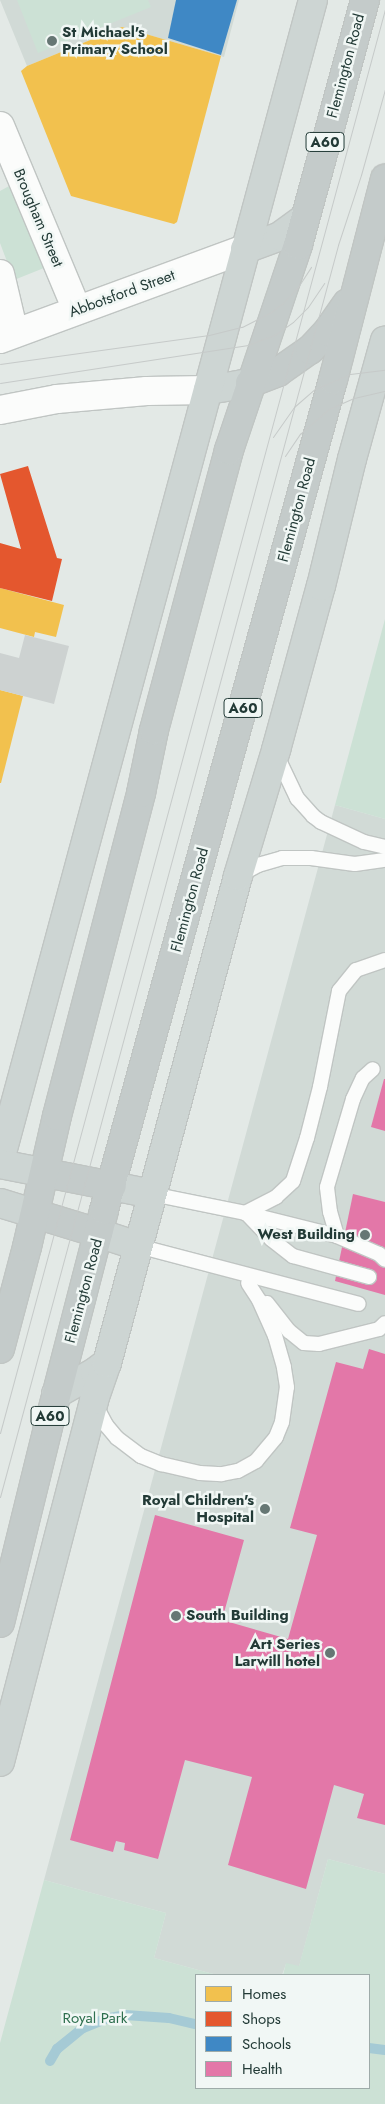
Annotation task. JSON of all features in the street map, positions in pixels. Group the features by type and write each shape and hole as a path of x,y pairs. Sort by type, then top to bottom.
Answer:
{"highway":[{"name":"Flemington Road","path":"0,1349 46,1173 55,1123 141,793 154,730 229,450 250,383 285,284 305,218 364,0"},
{"name":"Flemington Road","path":"0,1623 98,1233 333,380 355,288 385,179"},
{"path":"250,383 278,372 310,350 333,323 355,288"},
{"path":"46,1173 112,1186"},
{"path":"36,1214 98,1233"}],"main road":[{"path":"0,1160 313,0"},
{"path":"245,249 280,236 305,218"},
{"name":"A60","path":"0,1762 94,1400 107,1363 238,876 276,750 385,340"},
{"path":"208,390 230,388 250,383"},
{"path":"0,1164 46,1173"},
{"path":"112,1186 152,1194"},
{"path":"0,1203 36,1214"},
{"path":"98,1233 138,1246"},
{"path":"56,1394 107,1363"}],"street":[{"name":"Brougham Street","path":"0,126 6,160 77,310"},
{"name":"Abbotsford Street","path":"7,336 245,249"},
{"path":"0,274 7,336"},
{"path":"0,410 57,399 147,391 208,390"}],"lane":[{"path":"276,750 290,786 313,816 321,822 364,842 385,847"},
{"path":"238,876 258,865 282,858 311,858 355,864 385,860"},
{"path":"245,1213 276,1196 293,1180 307,1138 320,1087 339,991 356,970 385,960"},
{"path":"336,1236 327,1187 353,1098 363,1078 373,1069"},
{"path":"152,1194 245,1213 336,1236 379,1254 385,1260"},
{"path":"245,1213 271,1240 293,1256 369,1277"},
{"path":"138,1246 359,1304"},
{"path":"236,1273 266,1302 289,1331 304,1343 319,1344 379,1329 385,1323"},
{"path":"94,1400 106,1425 117,1438 141,1456 161,1464 200,1472 222,1474 238,1471 256,1461 276,1437 282,1422 287,1387 284,1367 275,1336 248,1283"}],"shaded area":[{"name":"St Michael's Primary School","path":"0,0 239,0 224,57 122,27 27,66"},
{"name":"Royal Children's Hospital","path":"335,805 385,819 385,1874 328,1859 299,1967 286,1964 282,1974 213,1974 154,1958 166,1913 44,1880"}],"green space":[{"path":"17,0 148,0 151,7 38,53"},
{"path":"11,185 44,268 14,280 0,243 0,191"},
{"path":"385,619 385,819 335,805"},
{"name":"Royal Park","path":"328,1859 385,1874 385,2104 0,2104 0,2043 44,1880 166,1913 154,1958 213,1974 195,1974 195,2089 370,2089 370,1974 283,1974 286,1963 299,1966"}],"building: Homes":[{"path":"122,27 221,56 177,222 174,224 71,196 21,71 27,66"},
{"path":"0,588 64,605 56,637 35,632 34,637 0,628"},
{"path":"0,690 23,696 1,783 0,783"}],"building: Shops":[{"path":"28,466 57,558 62,559 52,601 0,588 0,543 21,549 0,474"}],"building: Schools":[{"path":"176,0 237,0 221,55 168,38"}],"building: Health":[{"path":"385,1079 385,1131 371,1127"},
{"name":"West Building","path":"353,1194 385,1202 385,1295 335,1281"},
{"name":"South Building","path":"369,1349 385,1354 385,1825 357,1818 364,1794 334,1785 306,1889 228,1865 252,1777 185,1760 158,1859 124,1850 125,1843 116,1841 113,1852 70,1840 155,1515 244,1540 222,1620 288,1639 317,1535 290,1528 336,1362 363,1369"}],"building: Other":[{"path":"25,635 69,646 54,704 0,690 0,653 19,658"}],"waterway":[{"path":"50,2061 57,2049 83,2028 105,2019 125,2015 169,2018 195,2024"},
{"path":"370,2048 385,2050"}],"tram line":[{"path":"0,1433 385,9"},
{"path":"0,1497 338,245 361,175 385,89"},
{"path":"0,364 209,335 242,327 271,312 283,303 298,287 311,267"},
{"path":"0,383 248,345 276,334 293,322 308,307 324,283"},
{"path":"273,437 294,407 315,389 350,374 385,370"},
{"path":"285,456 300,434 329,409 354,398 385,391"}],"place":[{"name":"St Michael's Primary School","path":"52,41"},
{"name":"West Building","path":"365,1235"},
{"name":"Royal Children's Hospital","path":"265,1509"},
{"name":"South Building","path":"176,1616"},
{"name":"Art Series Larwill hotel","path":"330,1653"}]}
